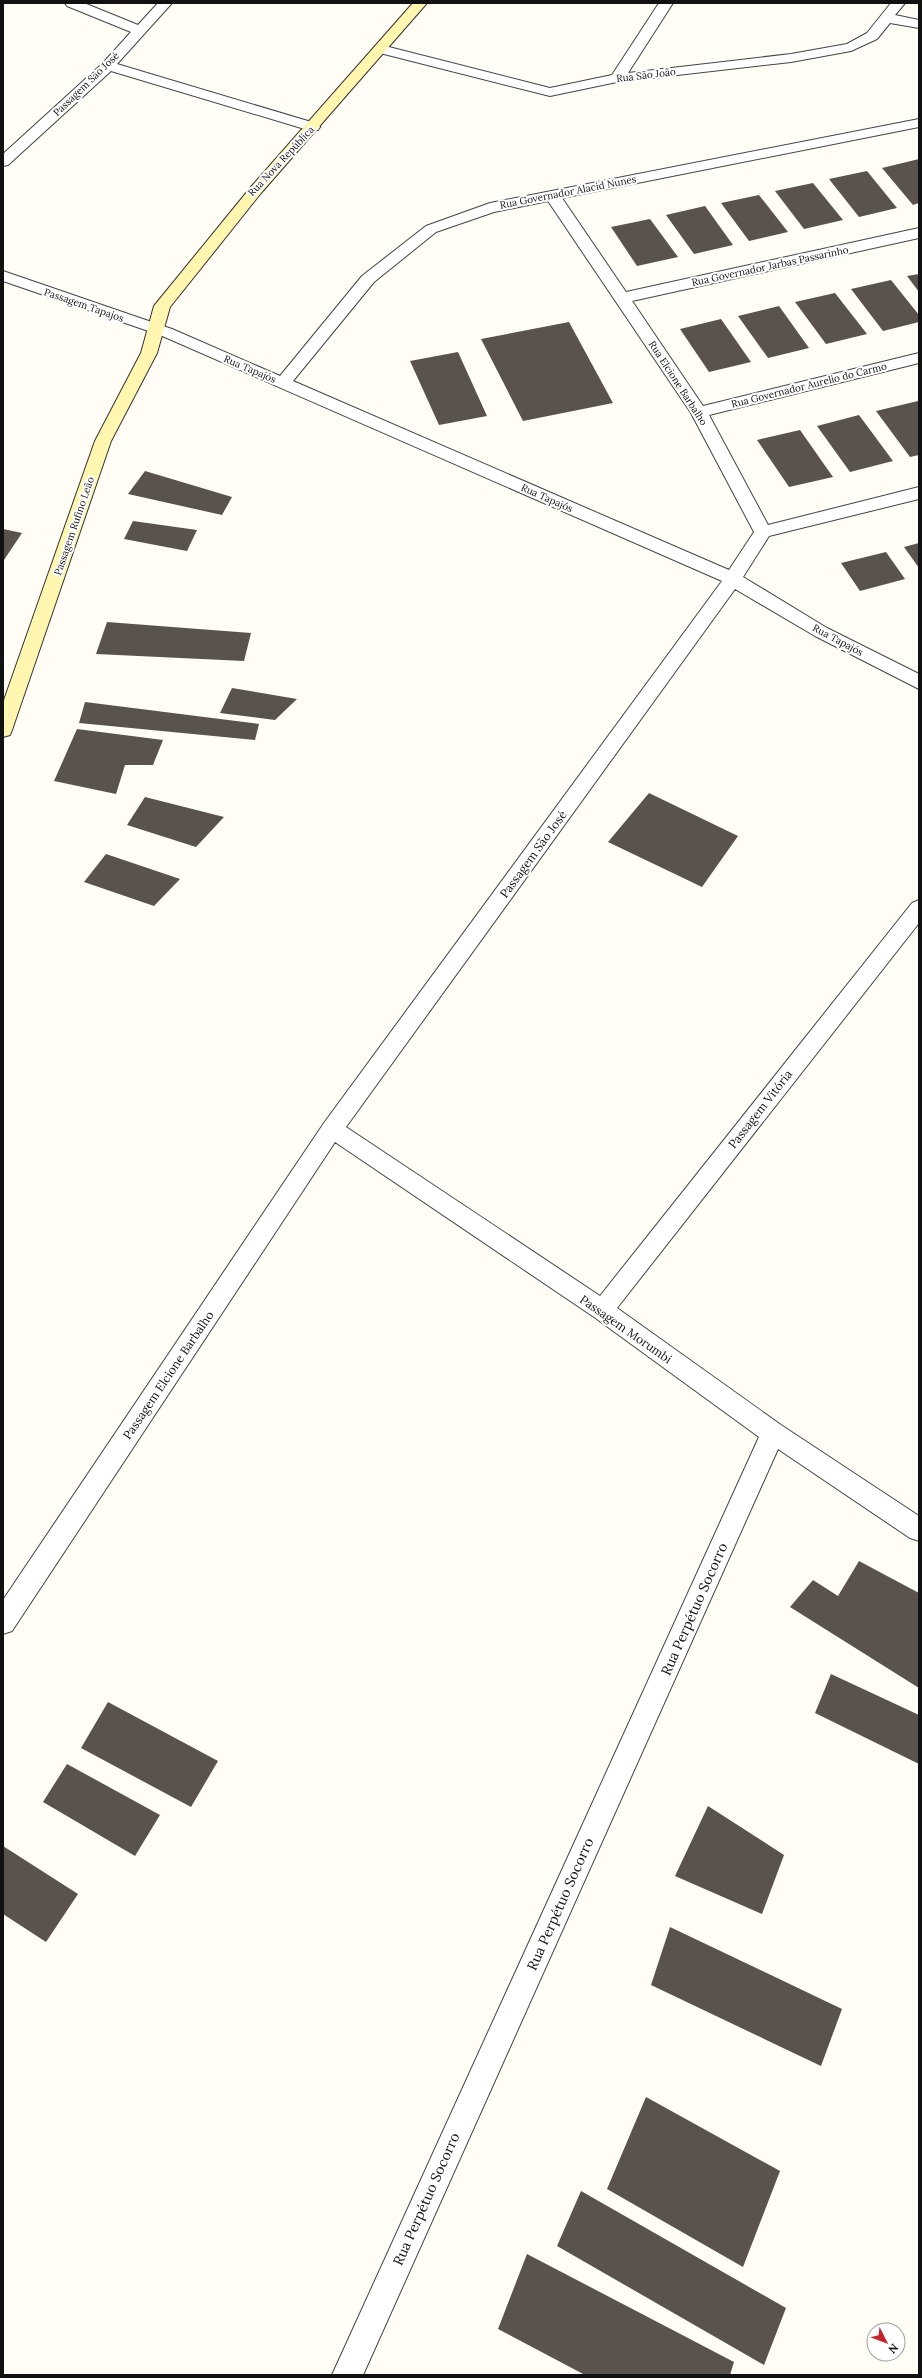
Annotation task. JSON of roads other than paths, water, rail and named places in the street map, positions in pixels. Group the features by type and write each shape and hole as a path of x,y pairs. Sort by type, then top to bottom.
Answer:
{"street":[{"path":"72,3 139,30"},
{"name":"Passagem São José","path":"3,162 108,66 165,3"},
{"name":"Rua Nova República","path":"160,330 156,318 162,306 188,271 248,197 313,127 420,3"},
{"path":"618,78 666,3"},
{"name":"Rua São João","path":"381,49 550,92 618,78 791,58 851,47 872,36 898,3"},
{"path":"887,18 919,24"},
{"path":"108,66 313,127"},
{"name":"Rua Governador Alacid Nunes","path":"283,383 368,279 431,229 490,208 919,123"},
{"name":"Rua Elcione Barbalho","path":"552,195 699,412 763,532"},
{"name":"Rua Governador Jarbas Passarinho","path":"622,298 919,234"},
{"name":"Passagem Tapajos","path":"3,276 160,330"},
{"name":"Rua Tapajós","path":"160,330 733,579 822,632 919,682"},
{"name":"Passagem Rufino Leão","path":"3,730 103,441 160,330"},
{"name":"Rua Governador Aurelio do Carmo","path":"699,412 919,358"},
{"path":"733,579 763,532 919,493"},
{"name":"Passagem São José","path":"332,1129 733,579"},
{"name":"Passagem Vitória","path":"602,1310 919,908"},
{"name":"Passagem Morumbi","path":"332,1129 602,1310 773,1433 919,1530"},
{"name":"Passagem Elcione Barbalho","path":"3,1622 332,1129"},
{"name":"Rua Perpétuo Socorro","path":"347,2375 773,1433"}]}
